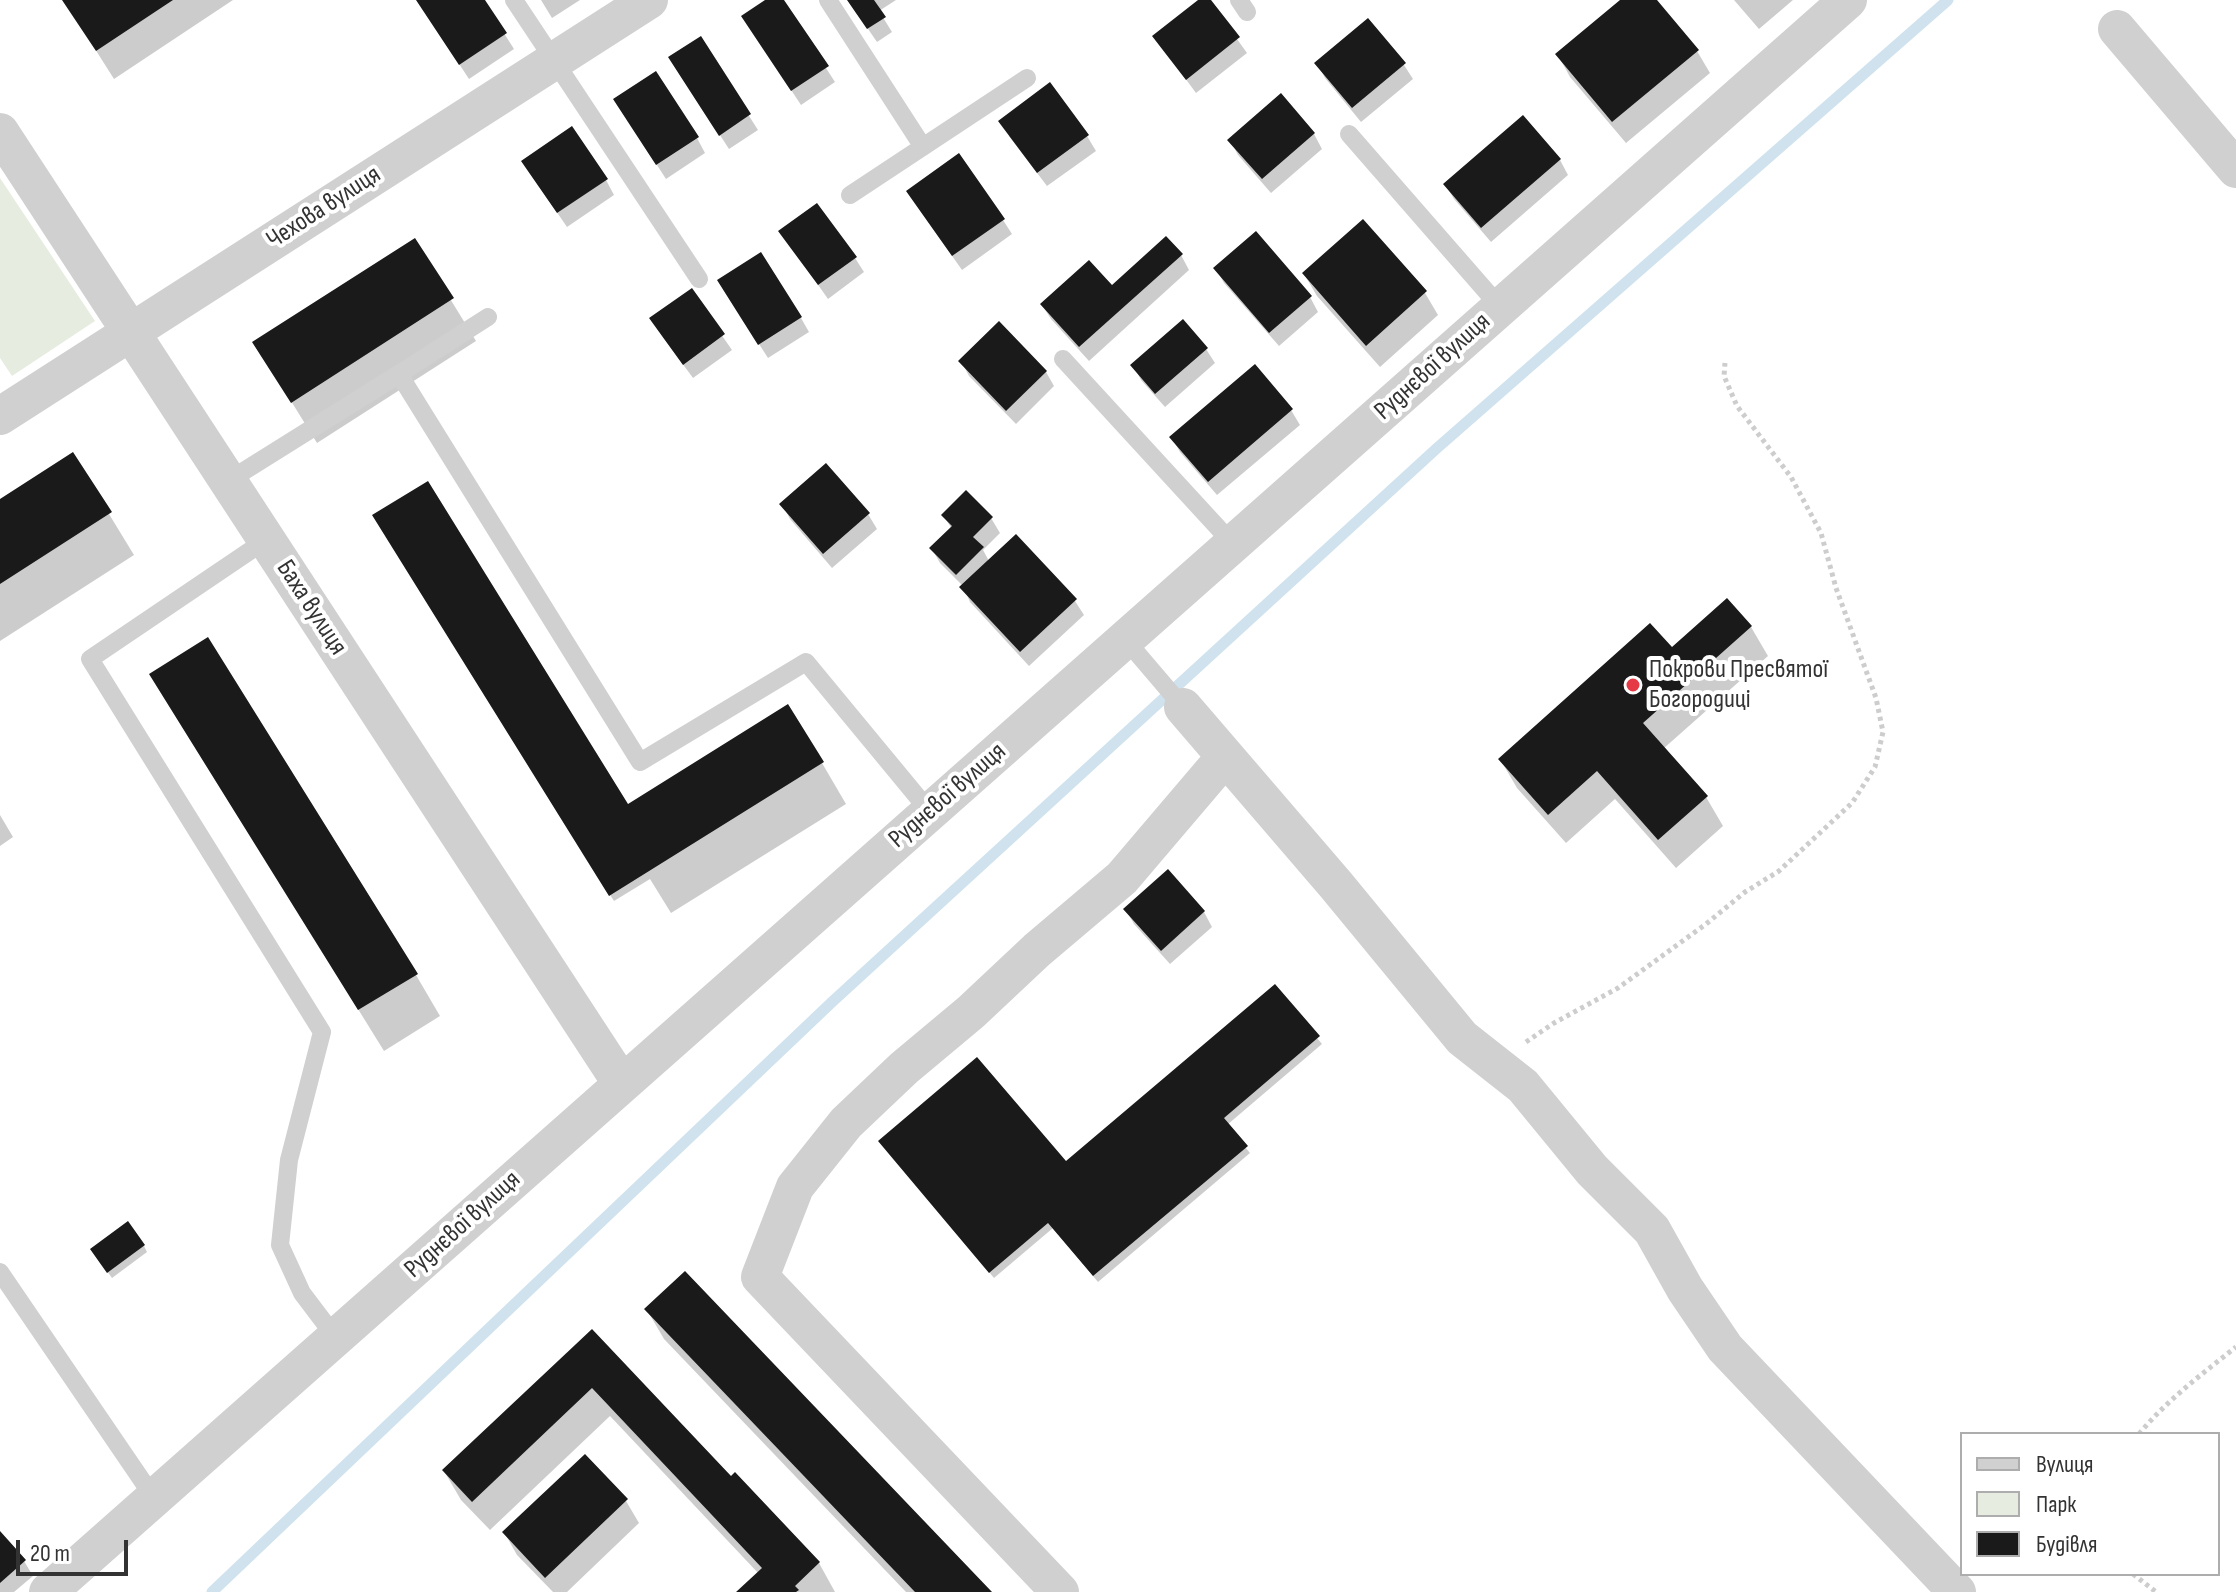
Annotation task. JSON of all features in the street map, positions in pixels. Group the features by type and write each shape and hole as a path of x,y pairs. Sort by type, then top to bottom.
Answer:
{"street":[{"name":"Чехова вулиця","path":"0,416 649,0"},
{"name":"Руднєвої вулиця","path":"48,1592 1848,0"},
{"path":"2117,29 2236,169"},
{"name":"Баха вулиця","path":"0,132 622,1084"},
{"path":"1183,707 1462,1038 1523,1086 1592,1170 1652,1230 1685,1289 1725,1348 1957,1592"},
{"path":"1060,1592 760,1277 795,1187 846,1123 904,1068 1122,878 1225,757"}],"lane":[{"path":"514,0 699,279"},
{"path":"828,0 923,147"},
{"path":"850,195 1027,78"},
{"path":"1349,134 1500,307"},
{"path":"228,481 488,317"},
{"path":"1063,359 1233,544"},
{"path":"399,374 640,762 806,662 930,812"},
{"path":"266,540 90,659 322,1032 289,1160 280,1245 302,1293 336,1338"},
{"path":"1125,639 1183,707"},
{"path":"0,1272 154,1498"}],"path":[{"path":"1495,1063 1554,1023 1618,988 1745,892 1779,871 1852,803 1875,767 1883,732 1876,698 1836,588 1821,533 1791,477 1737,406 1724,376 1725,363"},
{"path":"2141,1432 2191,1382 2236,1347"},
{"path":"2136,1576 2156,1592"}],"green space":[{"path":"0,178 95,321 12,376 0,358"}],"building":[{"path":"62,0 173,0 96,51"},
{"path":"416,0 485,0 507,33 459,65"},
{"path":"765,0 784,0 829,66 791,91 741,16"},
{"path":"847,0 874,0 886,17 867,29"},
{"path":"1198,0 1211,0 1240,37 1186,80 1152,36"},
{"path":"1620,0 1657,0 1699,50 1612,122 1555,54"},
{"path":"1368,18 1406,63 1352,108 1314,63"},
{"path":"701,36 751,114 719,136 668,57"},
{"path":"656,71 699,137 656,165 613,99"},
{"path":"1050,82 1089,135 1037,173 998,121"},
{"path":"1281,93 1315,133 1262,179 1227,140"},
{"path":"1523,115 1561,159 1481,228 1443,184"},
{"path":"572,126 608,179 557,213 521,161"},
{"path":"959,153 1005,219 952,256 906,191"},
{"path":"817,203 857,257 818,285 778,231"},
{"path":"1363,219 1427,291 1366,346 1302,273"},
{"path":"1256,231 1312,296 1269,333 1213,268"},
{"path":"1166,236 1183,254 1079,347 1040,304 1089,260 1112,285"},
{"path":"415,238 454,298 291,403 252,342"},
{"path":"761,252 802,317 758,345 717,280"},
{"path":"692,288 725,334 683,365 649,318"},
{"path":"1183,319 1208,348 1155,394 1130,365"},
{"path":"999,321 1047,371 1006,411 958,361"},
{"path":"1255,364 1293,409 1208,482 1169,437"},
{"path":"73,452 112,512 0,584 0,499"},
{"path":"826,463 870,513 823,554 779,504"},
{"path":"428,481 628,804 788,704 824,762 609,896 372,515"},
{"path":"966,490 993,517 973,537 984,547 956,575 929,548 952,526 941,515"},
{"path":"1016,534 1077,599 1020,652 959,587"},
{"name":"Покрови Пресвятої Богородиці","path":"1727,598 1752,626 1643,723 1708,796 1658,840 1597,771 1548,815 1498,759 1650,623 1672,647"},
{"path":"208,637 418,974 358,1010 149,674"},
{"path":"1168,869 1205,911 1161,951 1123,909"},
{"path":"1275,984 1320,1036 1224,1118 1248,1146 1093,1276 1048,1223 989,1273 878,1141 977,1057 1066,1161"},
{"path":"128,1221 145,1245 107,1273 90,1249"},
{"path":"685,1271 992,1592 915,1592 644,1309"},
{"path":"592,1329 731,1476 735,1472 820,1562 795,1586 799,1590 736,1592 762,1568 592,1388 472,1502 442,1470"},
{"path":"585,1454 628,1499 545,1578 502,1532"},
{"path":"0,1531 26,1560 0,1583"}],"waterway":[{"path":"212,1592 832,1002 1436,449 1948,0"}],"place":[{"name":"Покрови Пресвятої Богородиці","path":"1633,685"}]}
